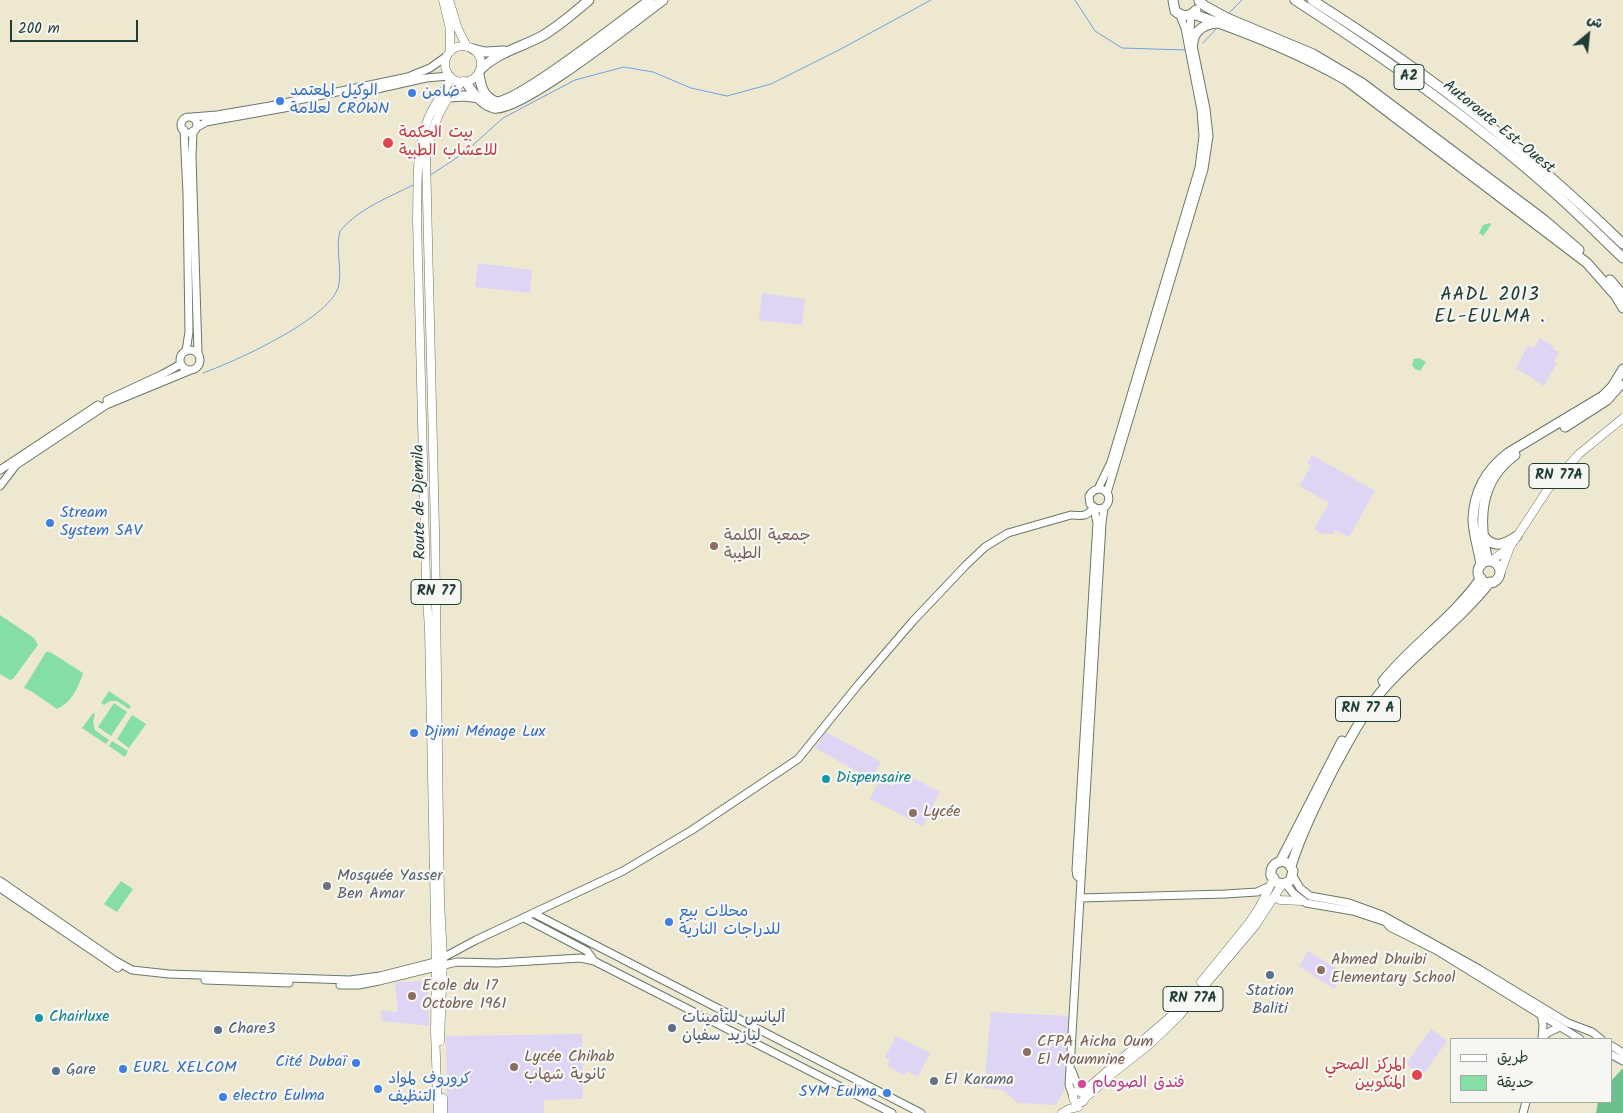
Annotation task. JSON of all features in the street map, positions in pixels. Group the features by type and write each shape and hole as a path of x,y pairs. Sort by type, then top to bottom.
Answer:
{"highway":[{"path":"589,0 553,29 488,62 480,72 481,86 486,96 500,102 535,82 650,0"},
{"path":"465,82 478,98 493,108 502,108 527,96 565,72 663,0"},
{"path":"1174,5 1187,16 1197,9 1199,0"},
{"path":"1199,0 1205,6 1228,18 1312,54 1362,83 1543,220 1586,255 1623,295"},
{"name":"Autoroute Est-Ouest","path":"1295,0 1387,62 1456,112 1557,196 1623,258"},
{"name":"Autoroute Est-Ouest","path":"1312,0 1421,73 1484,122 1562,187 1623,244"},
{"path":"1192,14 1222,23 1315,62 1346,80 1588,263 1616,296 1623,308"},
{"path":"1193,43 1197,32 1205,25 1222,23"},
{"path":"470,48 485,52 512,50"},
{"path":"449,97 465,96 478,98"},
{"path":"1487,562 1473,520 1478,493 1485,477 1500,459 1508,453 1603,396 1612,387 1623,369"},
{"path":"1487,562 1482,533 1483,510 1494,475 1513,457 1607,400 1623,381"},
{"path":"1482,533 1490,543 1497,545 1517,536"},
{"path":"1280,862 1293,840 1327,768 1359,712 1392,670 1485,580 1496,579 1500,574 1497,564 1487,562"},
{"path":"1485,580 1478,571 1487,562"},
{"name":"RN 77 A","path":"1291,866 1298,844 1318,800 1347,743 1368,708 1393,678 1485,580"},
{"path":"1286,862 1291,866 1294,871 1290,881 1284,883 1275,882 1271,876 1272,868 1275,864 1286,862"}],"main road":[{"path":"443,0 450,24 448,54 445,66 450,77 458,82 474,80 480,72 480,58 470,48 458,29 449,0"},
{"path":"448,54 458,47 470,48"},
{"path":"438,1113 435,1031 439,963 429,629 425,574 417,220 419,153 424,129 432,109 450,77"},
{"name":"Route de Djemila","path":"443,1113 439,963 440,901 435,521 426,157 437,117 449,97 465,82"},
{"name":"RN 77A","path":"1510,547 1548,489 1568,466 1585,448 1623,418"},
{"path":"1487,562 1510,547"},
{"path":"1500,574 1510,547"},
{"path":"1075,1104 1174,1012 1194,990 1249,923 1274,878"},
{"name":"RN 77A","path":"1075,1104 1179,1016 1249,933 1284,883"},
{"path":"1274,897 1287,901 1302,901"}],"street":[{"path":"1075,1104 1071,1070 1104,508 1108,502 1107,493 1199,168 1203,136 1201,110 1185,28 1174,5"},
{"path":"1078,516 1084,511 1091,492 1098,489 1111,462 1204,169 1209,136 1206,109 1190,31 1192,14"},
{"path":"191,370 186,369 181,364 181,356 186,351 189,332 188,194 183,120 187,117 210,116 260,108 414,76 430,68 448,54"},
{"path":"184,130 188,132 206,122 242,117 426,78 450,77"},
{"path":"0,470 112,402 199,365 192,157 196,120 192,117"},
{"path":"186,351 193,350 198,353"},
{"path":"0,486 2,477 9,472 14,463 61,428 116,394 163,374 181,364"},
{"path":"1098,489 1107,493"},
{"path":"1081,878 1077,876 1076,870 1097,523 1094,508 1088,501"},
{"path":"1078,516 1087,515 1094,508 1104,508"},
{"path":"0,888 109,963 122,971 134,975 170,979 350,985 379,981 439,963 462,947 623,871 692,830 791,765 807,749 858,685 913,621 985,547 1008,532 1071,515 1097,523"},
{"path":"1293,876 1300,888 1310,896 1349,903 1382,915 1479,969 1568,1023 1592,1032 1600,1038"},
{"path":"0,881 114,960 128,969 138,971 169,974 350,980 380,976 439,963 464,961 496,963 581,958 594,961 892,1113"},
{"path":"1284,883 1302,901 1310,904 1354,910 1386,922 1390,927 1436,950 1475,976 1578,1038"},
{"path":"1080,898 1250,892 1270,886"},
{"path":"1250,892 1265,897"},
{"path":"533,913 921,1113"},
{"path":"524,918 587,951 594,961"},
{"path":"462,947 464,961"},
{"path":"1541,1014 1543,1025 1542,1038"},
{"path":"1543,1038 1560,1027"}],"shaded area":[{"path":"478,263 532,270 530,293 475,287"},
{"path":"762,293 805,299 802,325 759,320"},
{"path":"1540,338 1559,352 1554,361 1557,363 1544,386 1516,368 1528,345 1534,348"},
{"path":"1312,455 1375,491 1349,537 1335,530 1333,534 1323,534 1314,529 1329,503 1299,486 1311,466 1307,463"},
{"path":"826,732 881,762 871,779 815,748"},
{"name":"Lycée","path":"907,775 940,792 923,826 870,799 880,779 892,786 899,777"},
{"name":"Ahmed Dhuibi Elementary School","path":"1308,951 1344,973 1334,989 1299,966"},
{"name":"Ecole du 17 Octobre 1961","path":"428,981 429,1026 381,1021 381,1010 395,1012 398,1010 395,982"},
{"name":"CFPA Aicha Oum El Moumnine","path":"991,1012 1068,1016 1064,1091 1056,1105 1018,1103 1003,1090 984,1088"},
{"path":"1431,1029 1447,1041 1422,1076 1406,1064"},
{"name":"Lycée Chihab ثانوية شهاب","path":"582,1034 583,1099 544,1100 544,1113 447,1113 446,1036"},
{"path":"896,1036 930,1053 918,1077 907,1071 905,1075 887,1066 890,1060 885,1057"}],"green space":[{"path":"1490,223 1491,225 1483,236 1479,233 1483,225"},
{"path":"1419,358 1426,362 1420,371 1412,365 1414,359"},
{"path":"0,615 34,638 38,645 13,679 10,680 0,674"},
{"path":"46,652 50,652 83,673 74,694 67,703 57,709 24,688"},
{"path":"109,691 131,706 129,709 117,701 110,701 104,705 101,703"},
{"path":"114,703 127,712 111,736 98,727"},
{"path":"93,713 95,714 93,722 95,730 109,740 106,744 82,728"},
{"path":"132,715 146,724 129,748 117,739"},
{"path":"112,741 128,751 125,757 109,746"},
{"path":"121,881 133,889 117,912 104,904"},
{"path":"1623,1068 1623,1113 1596,1113 1598,1103 1613,1103 1613,1079"}],"waterway":[{"path":"429,176 464,153 503,118 575,80 624,67 653,72 691,88 727,96 771,84 839,50 931,0"},
{"path":"1075,0 1095,31 1122,48 1185,50"},
{"path":"1228,14 1242,0"},
{"path":"1203,43 1216,29"},
{"path":"203,373 256,350 299,326 317,313 330,300 338,288 340,275 338,245 340,231 365,209 415,184"}],"place":[{"name":"ضامن","path":"412,93"},
{"name":"الوكيل المعتمد لعلامة CROWN","path":"280,101"},
{"name":"بيت الحكمة للاعشاب الطبية","path":"388,143"},
{"name":"Stream System SAV","path":"50,523"},
{"name":"جمعية الكلمة الطيبة","path":"714,546"},
{"name":"Djimi Ménage Lux","path":"414,733"},
{"name":"Dispensaire","path":"826,779"},
{"name":"Lycée","path":"913,813"},
{"name":"Mosquée Yasser Ben Amar","path":"327,886"},
{"name":"محلات بيع للدراجات النارية","path":"669,922"},
{"name":"Ahmed Dhuibi Elementary School","path":"1321,970"},
{"name":"Station Baliti","path":"1270,975"},
{"name":"Ecole du 17 Octobre 1961","path":"412,996"},
{"name":"Chairluxe","path":"39,1018"},
{"name":"أليانس للتأمينات ليازيد سفيان","path":"672,1028"},
{"name":"Chare3","path":"218,1030"},
{"name":"CFPA Aicha Oum El Moumnine","path":"1027,1052"},
{"name":"Cité Dubaï","path":"356,1063"},
{"name":"Lycée Chihab ثانوية شهاب","path":"514,1067"},
{"name":"EURL XELCOM","path":"123,1069"},
{"name":"Gare","path":"56,1071"},
{"name":"المركز الصحي المنكوبين","path":"1417,1075"},
{"name":"El Karama","path":"934,1081"},
{"name":"فندق الصومام","path":"1082,1084"},
{"name":"كروروف لمواد التنظيف","path":"378,1089"},
{"name":"SYM Eulma","path":"887,1093"},
{"name":"electro Eulma","path":"223,1097"}],"district":[{"name":"AADL 2013 EL-EULMA .","path":"1490,308"}]}
